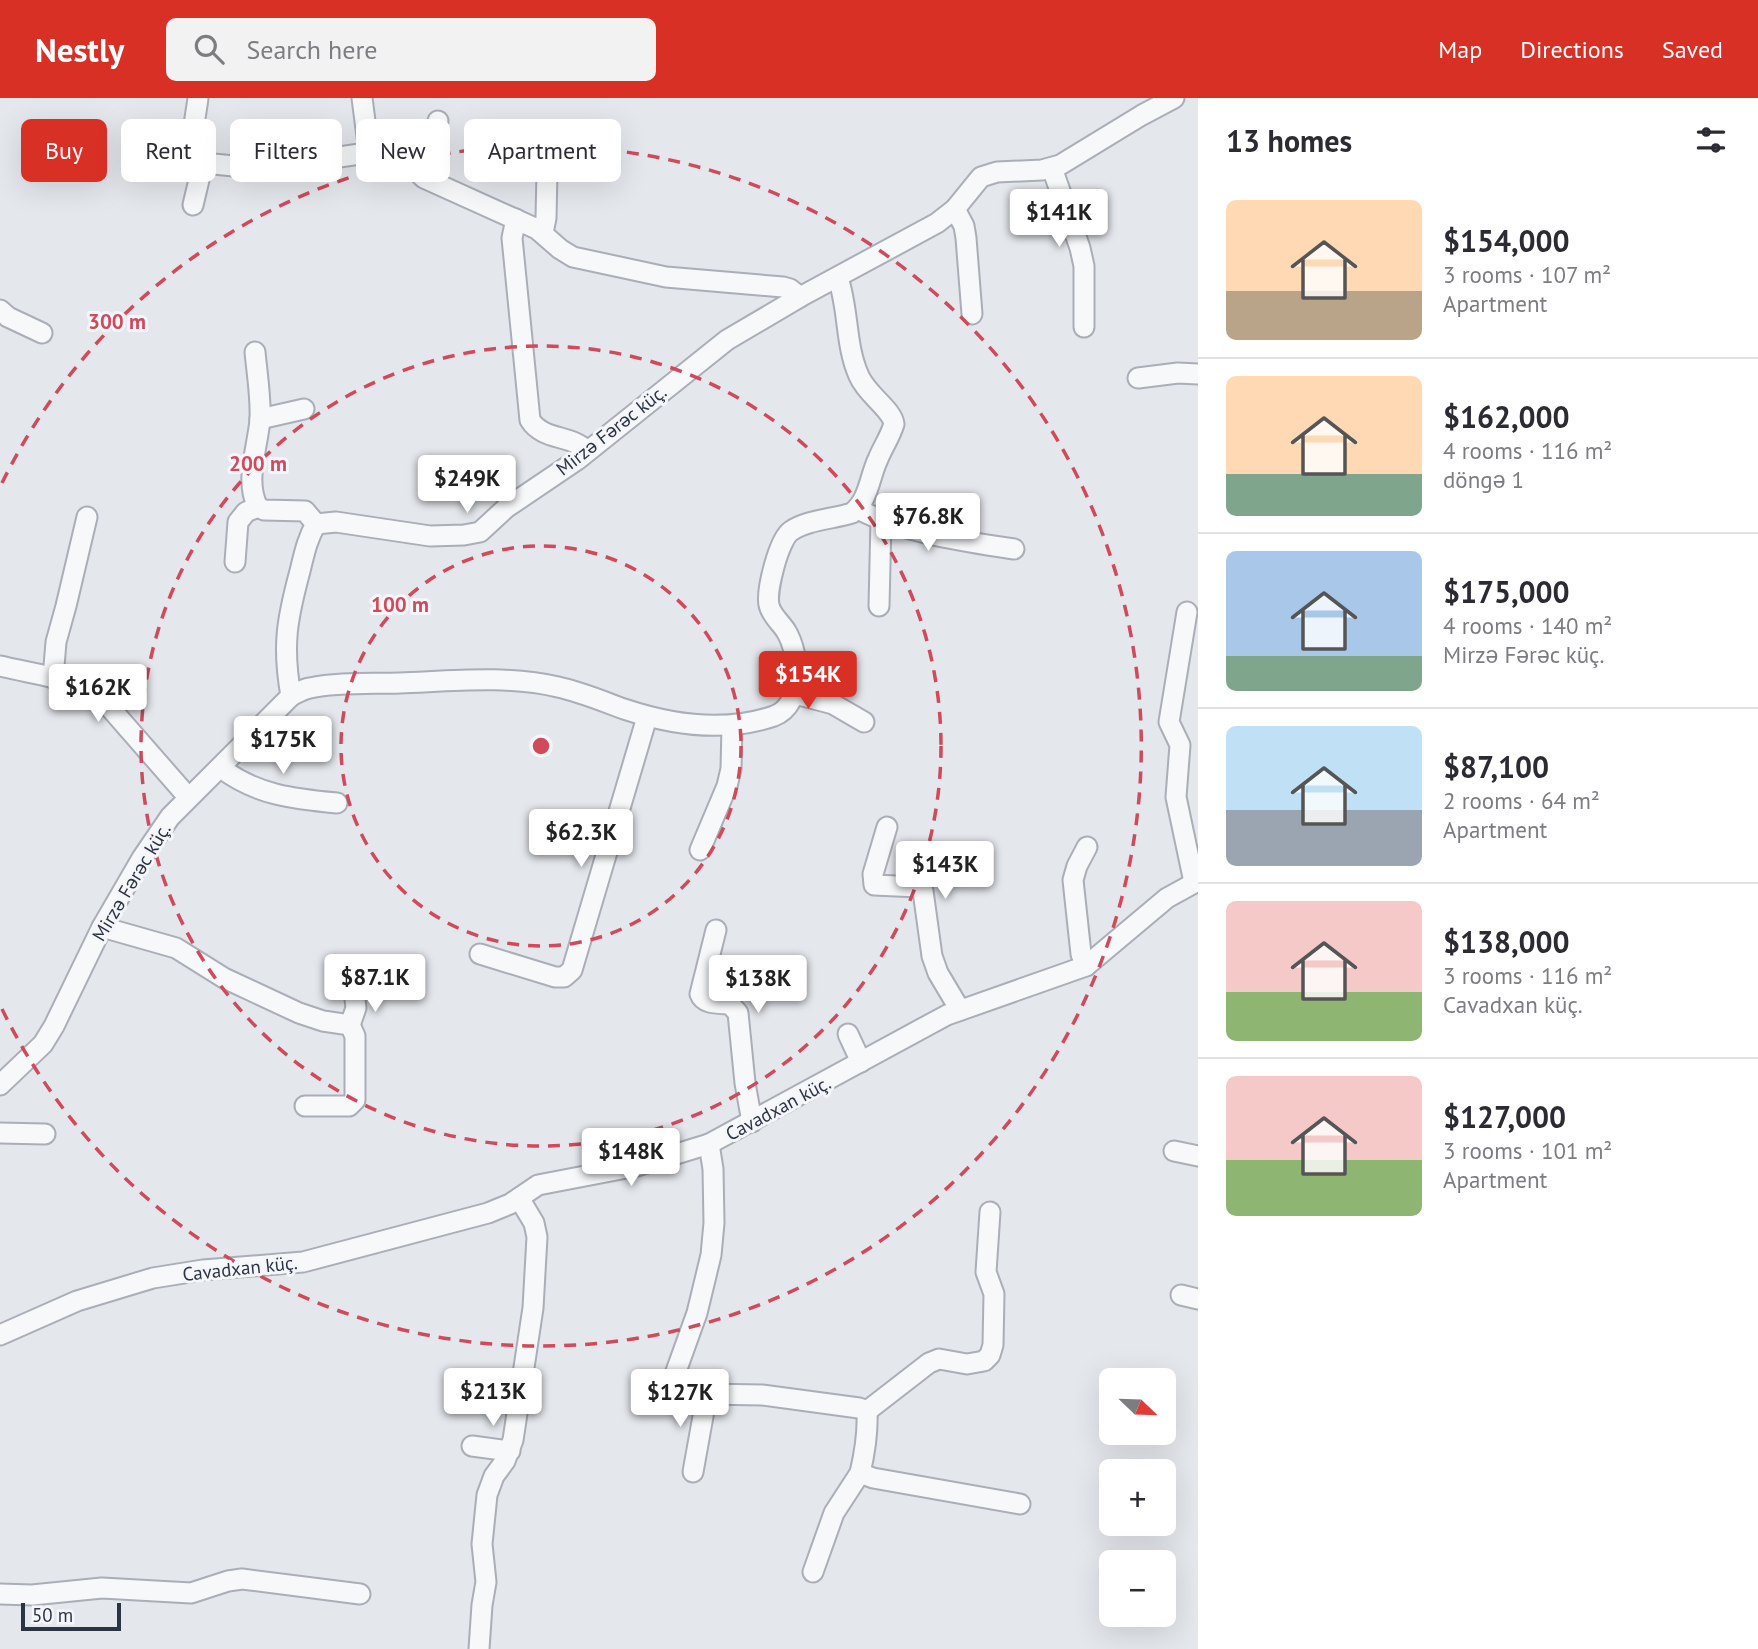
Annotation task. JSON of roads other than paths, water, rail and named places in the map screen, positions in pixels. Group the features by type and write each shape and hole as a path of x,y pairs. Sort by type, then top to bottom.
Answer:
{"street":[{"path":"196,119 198,98"},
{"path":"362,98 365,119"},
{"name":"Mirzə Fərəc küç.","path":"316,524 336,522 430,536 472,534 485,528 506,508 587,451 727,340 875,255 937,223 956,209 981,177 997,172 1052,168 1174,98"},
{"path":"216,164 275,170 356,154"},
{"path":"1052,168 1084,266 1084,327"},
{"path":"193,205 198,182"},
{"path":"433,182 543,233 567,254 666,277 783,287 800,297"},
{"path":"543,233 547,182"},
{"path":"956,209 966,238 972,314"},
{"path":"516,219 512,238 530,420 538,430 573,440 587,451"},
{"path":"235,562 238,522 246,512 258,507 272,511 305,510 316,524 305,548 286,629 286,664 291,696 307,688 346,684 524,681 562,688 647,717 708,726 732,726 777,715 795,694 795,661 788,633 768,603 783,538 796,528 858,509 894,424 890,412 867,391 854,366 838,278"},
{"path":"0,310 8,317 42,333"},
{"path":"255,352 260,419 252,481 253,499 258,507"},
{"path":"1138,378 1178,373 1198,374"},
{"path":"260,419 304,410"},
{"path":"858,509 881,520 961,540 1014,549"},
{"path":"53,678 55,642 87,517"},
{"path":"879,606 881,520"},
{"path":"1187,612 1169,722 1180,745 1176,797 1196,881"},
{"path":"0,666 75,683 92,690 188,797"},
{"path":"795,694 833,704 864,722"},
{"name":"Mirzə Fərəc küç.","path":"0,1085 31,1056 48,1035 102,927 142,858 170,817 291,696"},
{"path":"480,954 555,977 564,977 572,970 647,717"},
{"path":"700,850 729,778 732,726"},
{"path":"221,768 242,783 264,791 289,798 337,803"},
{"path":"887,827 873,874 873,885 919,887 923,891 932,956 938,973 960,1010"},
{"path":"1086,966 1081,954 1073,880 1087,847"},
{"name":"Cavadxan küç.","path":"0,1335 77,1300 153,1278 202,1270 303,1262 488,1213 548,1182 637,1166 709,1144 960,1010 1086,966 1156,907 1196,881"},
{"path":"102,927 176,948 217,975 299,1013 323,1021 350,1025"},
{"path":"716,930 700,994 707,1002 730,1004 738,1013 752,1122"},
{"path":"305,1106 349,1106 355,1100 355,1036 350,1025 356,1008 355,999"},
{"path":"848,1034 861,1062"},
{"path":"0,1133 45,1134"},
{"path":"709,1144 714,1196 711,1255 697,1313 674,1377 674,1385 678,1389 707,1394 774,1396 847,1405 867,1411"},
{"path":"1174,1151 1198,1156"},
{"path":"479,1649 486,1582 482,1544 487,1495 494,1476 510,1451 518,1420 530,1333 537,1248 534,1223 519,1198"},
{"path":"813,1572 834,1513 860,1473 865,1450 867,1411 929,1363 939,1359 967,1364 984,1361 990,1355 993,1346 994,1294 986,1272 990,1212"},
{"path":"693,1472 707,1394"},
{"path":"472,1446 510,1451"},
{"path":"860,1473 939,1491 1020,1504"},
{"path":"0,1594 32,1595 102,1588 191,1593 228,1581 242,1580 360,1594"}]}
